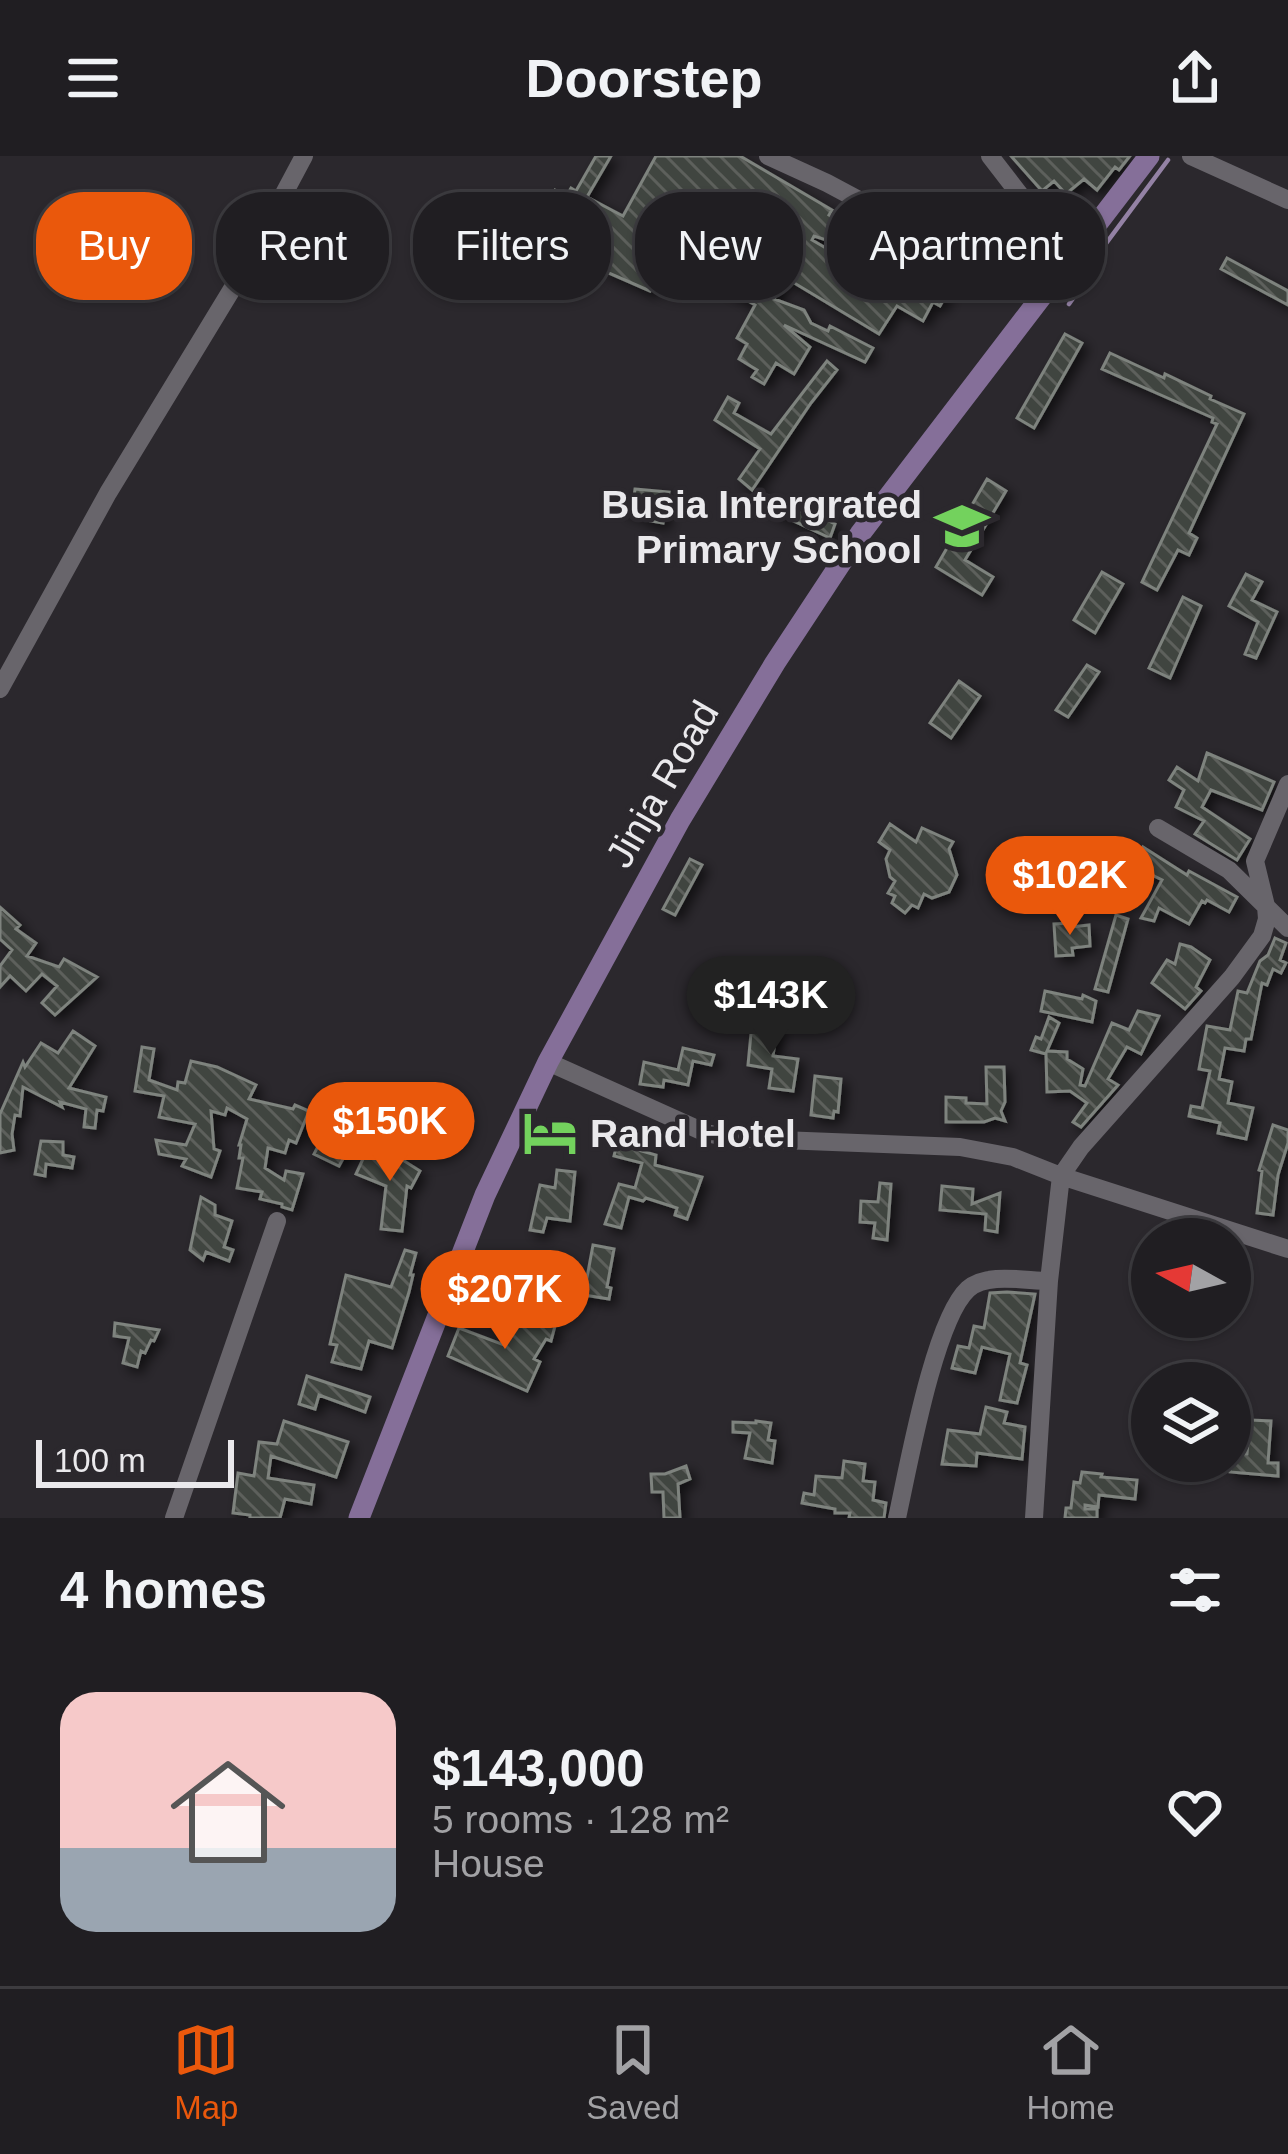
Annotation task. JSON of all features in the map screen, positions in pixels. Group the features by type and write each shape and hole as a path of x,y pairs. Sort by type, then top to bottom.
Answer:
{"main road":[{"name":"Jinja Road","path":"1105,205 1149,156"},
{"name":"Jinja Road","path":"358,1518 485,1195 548,1062 680,820 860,534 1028,300"}],"street":[{"path":"0,688 108,493 241,276 304,156"},
{"path":"768,156 844,192"},
{"path":"990,156 1018,192"},
{"path":"1190,156 1288,200"},
{"path":"1034,1518 1049,1281 1061,1176 1262,936 1267,919 1255,861 1288,784"},
{"path":"1158,827 1229,870 1288,928"},
{"path":"548,1062 706,1133 730,1138 960,1147 1013,1157 1288,1249"},
{"path":"174,1518 277,1221"},
{"path":"897,1518 929,1377 954,1308 969,1288 987,1280 1049,1281"}],"building":[{"path":"596,156 611,156 590,192 569,192 571,188 576,191"},
{"path":"656,156 740,156 801,192 636,192"},
{"path":"1011,156 1130,156 1097,190 1084,179 1068,192 1054,181 1042,191"},
{"path":"803,193 827,207 827,240 814,236 812,240 827,249 827,300 943,300 940,306 933,302 923,321 897,306 879,334 803,288"},
{"path":"635,194 635,284 611,274 611,210 623,216"},
{"path":"1227,258 1288,291 1288,305 1221,269"},
{"path":"746,300 777,300 804,310 811,323 828,331 830,326 873,348 865,362 784,325 810,347 794,374 776,363 764,384 752,377 757,370 739,359 747,344 737,338 755,305"},
{"path":"1065,334 1082,343 1034,428 1017,418"},
{"path":"1110,353 1164,378 1165,374 1244,414 1189,533 1197,538 1189,555 1178,550 1157,590 1142,582 1217,424 1213,418 1102,369"},
{"path":"827,361 837,370 752,490 739,479 760,449 715,420 728,397 739,403 734,413 771,434"},
{"path":"987,479 1006,491 965,560 993,577 982,595 936,567"},
{"path":"635,489 669,492 663,523 622,509"},
{"path":"758,491 835,524 830,538 753,502"},
{"path":"1102,572 1123,584 1095,633 1074,620"},
{"path":"1246,574 1262,582 1252,600 1277,612 1256,658 1245,654 1258,622 1229,606"},
{"path":"1183,597 1201,606 1170,678 1149,668"},
{"path":"1087,665 1099,672 1068,717 1056,710"},
{"path":"959,681 980,696 951,738 930,723"},
{"path":"1207,753 1274,782 1262,810 1211,790 1202,807 1250,839 1237,860 1195,834 1204,821 1176,807 1184,790 1169,780 1177,767 1198,781"},
{"path":"890,824 916,842 922,828 953,842 949,849 957,875 949,892 932,898 924,894 918,908 912,905 905,913 888,893 895,881 886,859 890,850 879,842"},
{"path":"1143,847 1187,875 1189,871 1237,897 1229,912 1207,900 1189,924 1159,908 1154,921 1141,918 1162,880 1134,866"},
{"path":"690,859 702,865 675,915 663,909"},
{"path":"0,907 20,925 16,929 36,943 27,956 59,967 64,959 97,977 55,1015 42,1003 57,986 42,974 26,991 10,976 0,987 0,966 12,950 0,939"},
{"path":"1116,915 1128,919 1108,992 1095,989"},
{"path":"1071,923 1071,927 1089,925 1090,946 1072,948 1073,955 1056,956 1054,924"},
{"path":"1275,938 1286,943 1280,960 1286,963 1281,973 1273,969 1267,985 1262,983 1251,1039 1246,1039 1244,1051 1225,1048 1219,1079 1232,1082 1228,1103 1253,1108 1246,1139 1218,1133 1220,1123 1189,1116 1191,1106 1202,1108 1210,1071 1199,1069 1207,1026 1230,1030 1238,991 1247,993"},
{"path":"1180,944 1210,960 1196,987 1201,991 1185,1009 1152,983 1167,960 1175,964"},
{"path":"1045,991 1096,1001 1092,1022 1041,1011"},
{"path":"1138,1011 1159,1016 1141,1054 1127,1047 1108,1079 1118,1085 1081,1127 1073,1122 1087,1103 1070,1091 1047,1092 1046,1054 1031,1050 1036,1037 1041,1039 1049,1017 1059,1023 1047,1051 1067,1052 1067,1059 1083,1069 1080,1085 1085,1086 1112,1023 1129,1030"},
{"path":"752,1023 777,1027 773,1056 798,1059 793,1091 769,1088 772,1069 748,1065"},
{"path":"73,1031 95,1046 69,1088 106,1097 103,1111 97,1110 95,1128 84,1127 86,1109 60,1102 62,1107 23,1087 20,1116 15,1115 12,1134 14,1150 0,1153 0,1114 23,1062 25,1067 41,1043 58,1053"},
{"path":"142,1047 154,1049 149,1080 177,1090 178,1082 185,1083 191,1061 256,1085 249,1099 309,1111 296,1143 289,1140 285,1153 268,1148 265,1168 284,1180 286,1171 303,1174 292,1210 260,1199 262,1192 237,1188 243,1158 239,1158 239,1145 247,1119 227,1108 225,1115 211,1111 214,1149 220,1151 211,1177 182,1166 186,1159 159,1154 156,1140 186,1145 195,1124 159,1117 164,1096 135,1091"},
{"path":"683,1048 714,1055 711,1065 693,1061 688,1085 664,1080 663,1087 640,1084 644,1062 678,1070"},
{"path":"986,1067 1004,1067 1001,1111 1005,1121 946,1122 946,1097 987,1104"},
{"path":"815,1076 841,1079 838,1112 834,1111 833,1118 811,1115"},
{"path":"332,1119 343,1125 340,1132 354,1139 339,1166 314,1154"},
{"path":"1273,1125 1288,1130 1288,1143 1273,1215 1257,1213 1259,1170"},
{"path":"41,1141 63,1142 63,1155 74,1157 72,1168 46,1164 45,1176 35,1174"},
{"path":"617,1144 656,1155 655,1165 702,1177 687,1219 675,1215 677,1208 629,1197 621,1228 605,1224 619,1184 635,1188 642,1163 614,1156"},
{"path":"369,1146 420,1171 411,1188 407,1186 402,1231 381,1229 386,1186 356,1174"},
{"path":"557,1170 575,1172 570,1221 547,1218 543,1232 530,1230 540,1185 555,1188"},
{"path":"880,1183 891,1184 887,1240 873,1238 875,1223 860,1222 861,1201 878,1202"},
{"path":"942,1186 973,1189 972,1204 1000,1193 997,1232 985,1230 986,1214 940,1210"},
{"path":"201,1197 215,1205 215,1215 232,1221 224,1247 233,1250 229,1261 206,1252 203,1260 190,1250"},
{"path":"593,1245 614,1249 609,1299 578,1294 581,1282 586,1283"},
{"path":"405,1250 416,1253 392,1348 369,1341 361,1369 332,1362 337,1345 330,1344 346,1275 391,1287"},
{"path":"990,1293 1035,1294 1020,1363 1027,1365 1017,1403 1000,1400 1010,1354 982,1347 975,1373 952,1368 958,1346 969,1348 974,1326 984,1328"},
{"path":"519,1314 555,1326 551,1341 546,1339 534,1359 540,1362 527,1391 448,1356 459,1328 504,1345"},
{"path":"115,1323 159,1330 145,1353 141,1351 137,1367 123,1363 129,1338 114,1336"},
{"path":"307,1376 370,1397 365,1412 319,1395 315,1409 299,1404"},
{"path":"986,1407 1007,1412 1004,1423 1025,1427 1022,1459 977,1453 976,1466 942,1464 948,1430 980,1434"},
{"path":"1251,1420 1271,1421 1268,1463 1278,1463 1278,1476 1251,1474"},
{"path":"284,1421 348,1442 336,1477 271,1456 268,1478 314,1485 311,1504 285,1499 280,1518 233,1513 238,1473 254,1476 259,1442 277,1444"},
{"path":"733,1422 771,1423 772,1463 745,1458 750,1433 733,1432"},
{"path":"844,1461 865,1464 863,1481 875,1482 873,1500 886,1503 884,1518 849,1518 850,1513 802,1503 804,1493 814,1495 816,1476 842,1478"},
{"path":"686,1466 690,1479 678,1484 680,1518 664,1518 663,1492 652,1492 651,1474"},
{"path":"1082,1472 1131,1480 1137,1482 1135,1499 1099,1495 1098,1507 1085,1505 1085,1509 1097,1509 1097,1518 1065,1518 1074,1482 1080,1483"}],"waterway":[{"path":"1069,304 1086,280 1087,269 1168,160"}],"place":[{"name":"Busia Intergrated Primary School","path":"962,526"},
{"name":"Rand Hotel","path":"550,1133"}]}
